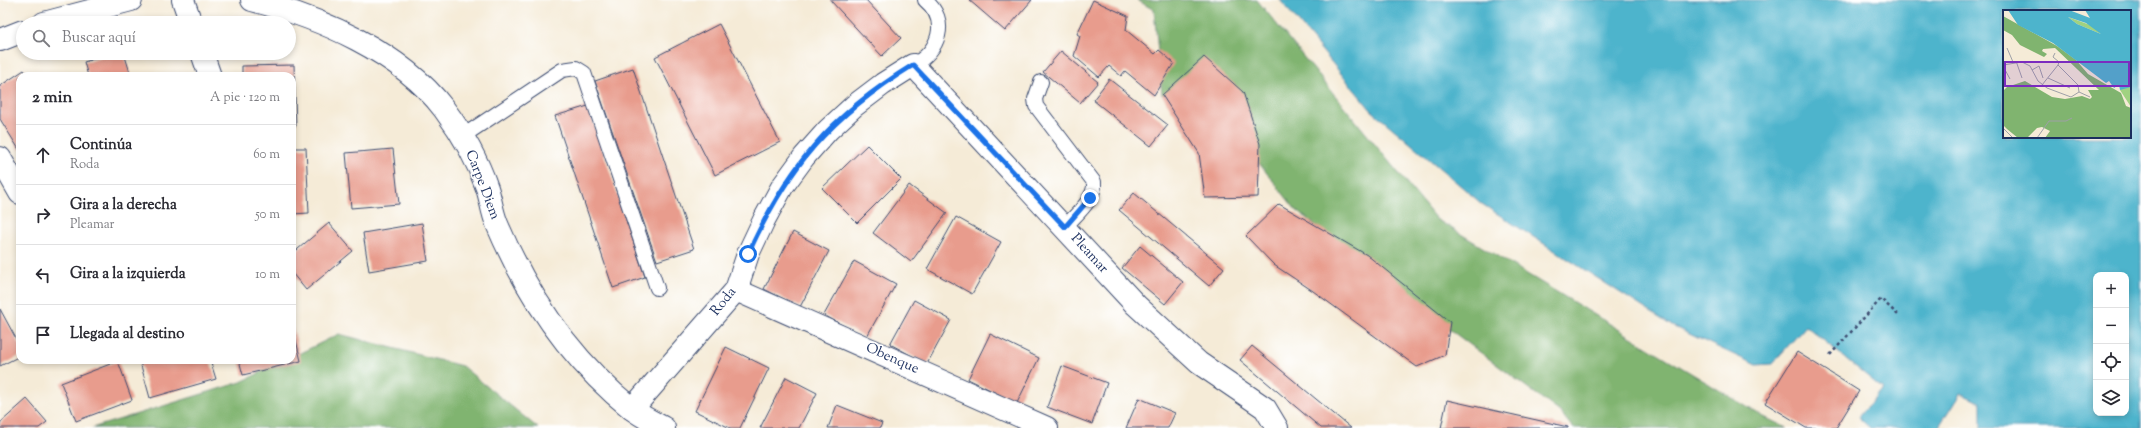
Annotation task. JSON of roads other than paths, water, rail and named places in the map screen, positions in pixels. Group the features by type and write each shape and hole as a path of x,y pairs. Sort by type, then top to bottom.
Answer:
{"street":[{"path":"71,16 132,0"},
{"path":"183,0 189,16"},
{"name":"Carpe Diem","path":"252,0 315,20 352,37 388,59 421,83 443,108 463,136 487,189 494,217 508,249 542,310 592,373 632,409 664,428"},
{"path":"0,40 16,34"},
{"path":"204,60 209,72"},
{"name":"Pleamar","path":"913,65 1141,310 1199,363 1265,408 1277,428"},
{"name":"Roda","path":"632,409 736,290 748,254 764,220 782,187 804,156 828,130 854,106 883,84 913,65"},
{"path":"0,158 16,186"},
{"name":"Obenque","path":"736,290 1047,428"}],"lane":[{"path":"913,65 924,59 932,50 938,39 938,16 933,7 925,0"},
{"path":"463,136 562,70 576,68 584,73 657,288"},
{"path":"1041,82 1034,99 1036,106 1090,173 1094,182 1095,190 1090,198 1065,227"}],"water":[{"path":"1280,0 2141,0 2141,428 1981,428 1981,403 1960,393 1938,428 1870,428 1858,417 1883,389 1806,326 1772,364 1756,365 1672,326 1482,204 1371,110"}]}
